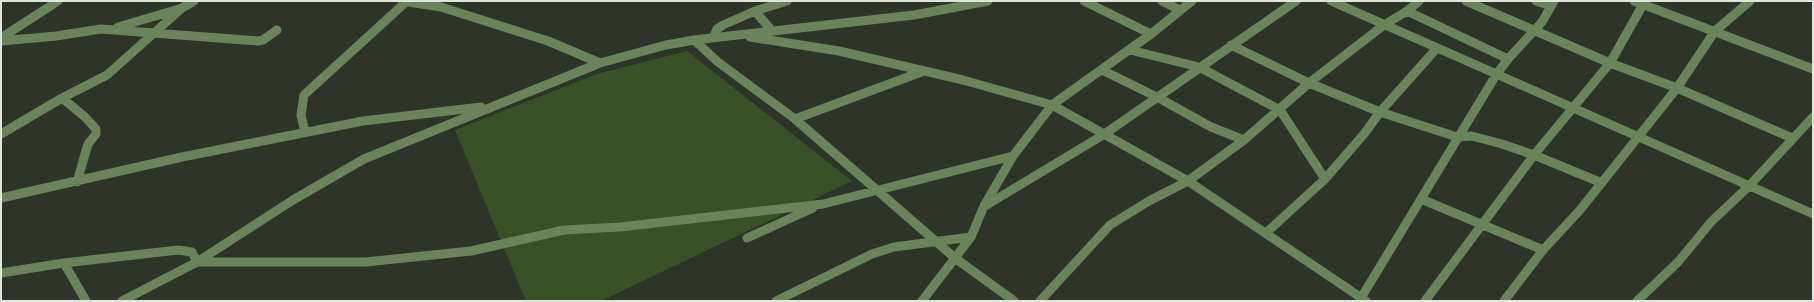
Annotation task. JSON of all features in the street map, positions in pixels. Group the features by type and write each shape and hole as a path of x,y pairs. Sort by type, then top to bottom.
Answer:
{"street":[{"path":"1,39 58,1"},
{"path":"1,134 62,98 107,75 157,32 182,8 194,1"},
{"path":"304,132 301,115 304,95 404,1 441,4 548,41 600,62"},
{"path":"713,38 717,29 722,25 755,11 787,1"},
{"path":"122,301 197,262 299,196 364,159 600,62 666,45 694,40 914,15 967,3 988,1"},
{"path":"1084,1 1151,34"},
{"path":"1162,1 1180,10"},
{"path":"922,301 971,237 984,206 1013,156 1052,105 1130,50 1192,1"},
{"path":"984,206 1103,135 1296,1"},
{"path":"1331,1 1638,138 1813,214"},
{"path":"1040,301 1110,225 1149,201 1188,182 1244,140 1309,83 1384,24 1407,11 1419,1"},
{"path":"1466,1 1610,63 1677,88 1792,138"},
{"path":"737,35 840,51 963,80 1052,105 1076,117 1103,135 1188,182 1363,299 1457,137 1496,75 1533,30 1542,22 1553,3 1536,1"},
{"path":"1634,1 1644,3 1813,69"},
{"path":"1504,301 1543,250 1580,210 1638,138 1677,88 1715,31 1750,1"},
{"path":"1425,301 1534,155 1571,108 1610,63 1644,3"},
{"path":"111,29 182,8"},
{"path":"755,11 772,31"},
{"path":"1407,11 1508,59"},
{"path":"1,39 56,36 90,30 111,29 258,41 277,30"},
{"path":"694,40 718,62 795,119 955,258 1014,301"},
{"path":"1232,45 1309,83 1380,112 1457,137 1472,136 1483,138 1534,155 1602,183"},
{"path":"1266,233 1325,179 1364,134 1380,112 1437,48"},
{"path":"1130,50 1199,68 1280,110 1325,179"},
{"path":"1102,70 1157,97 1211,127 1244,140"},
{"path":"795,119 924,71"},
{"path":"62,98 85,117 96,129 96,134 88,144 77,182"},
{"path":"1,198 182,157 304,132 363,122 494,105"},
{"path":"1637,301 1678,262 1711,222 1749,186 1813,116"},
{"path":"197,262 366,262 471,251 564,230 620,227 719,217 823,204 877,189 1013,156"},
{"path":"1421,199 1543,250"},
{"path":"747,238 823,204"},
{"path":"776,301 872,254 894,247 971,237"},
{"path":"1,273 64,263 178,250 192,252 197,262"},
{"path":"64,263 86,301"}],"green space":[{"path":"687,51 852,181 601,301 526,301 455,130 597,74"}]}
